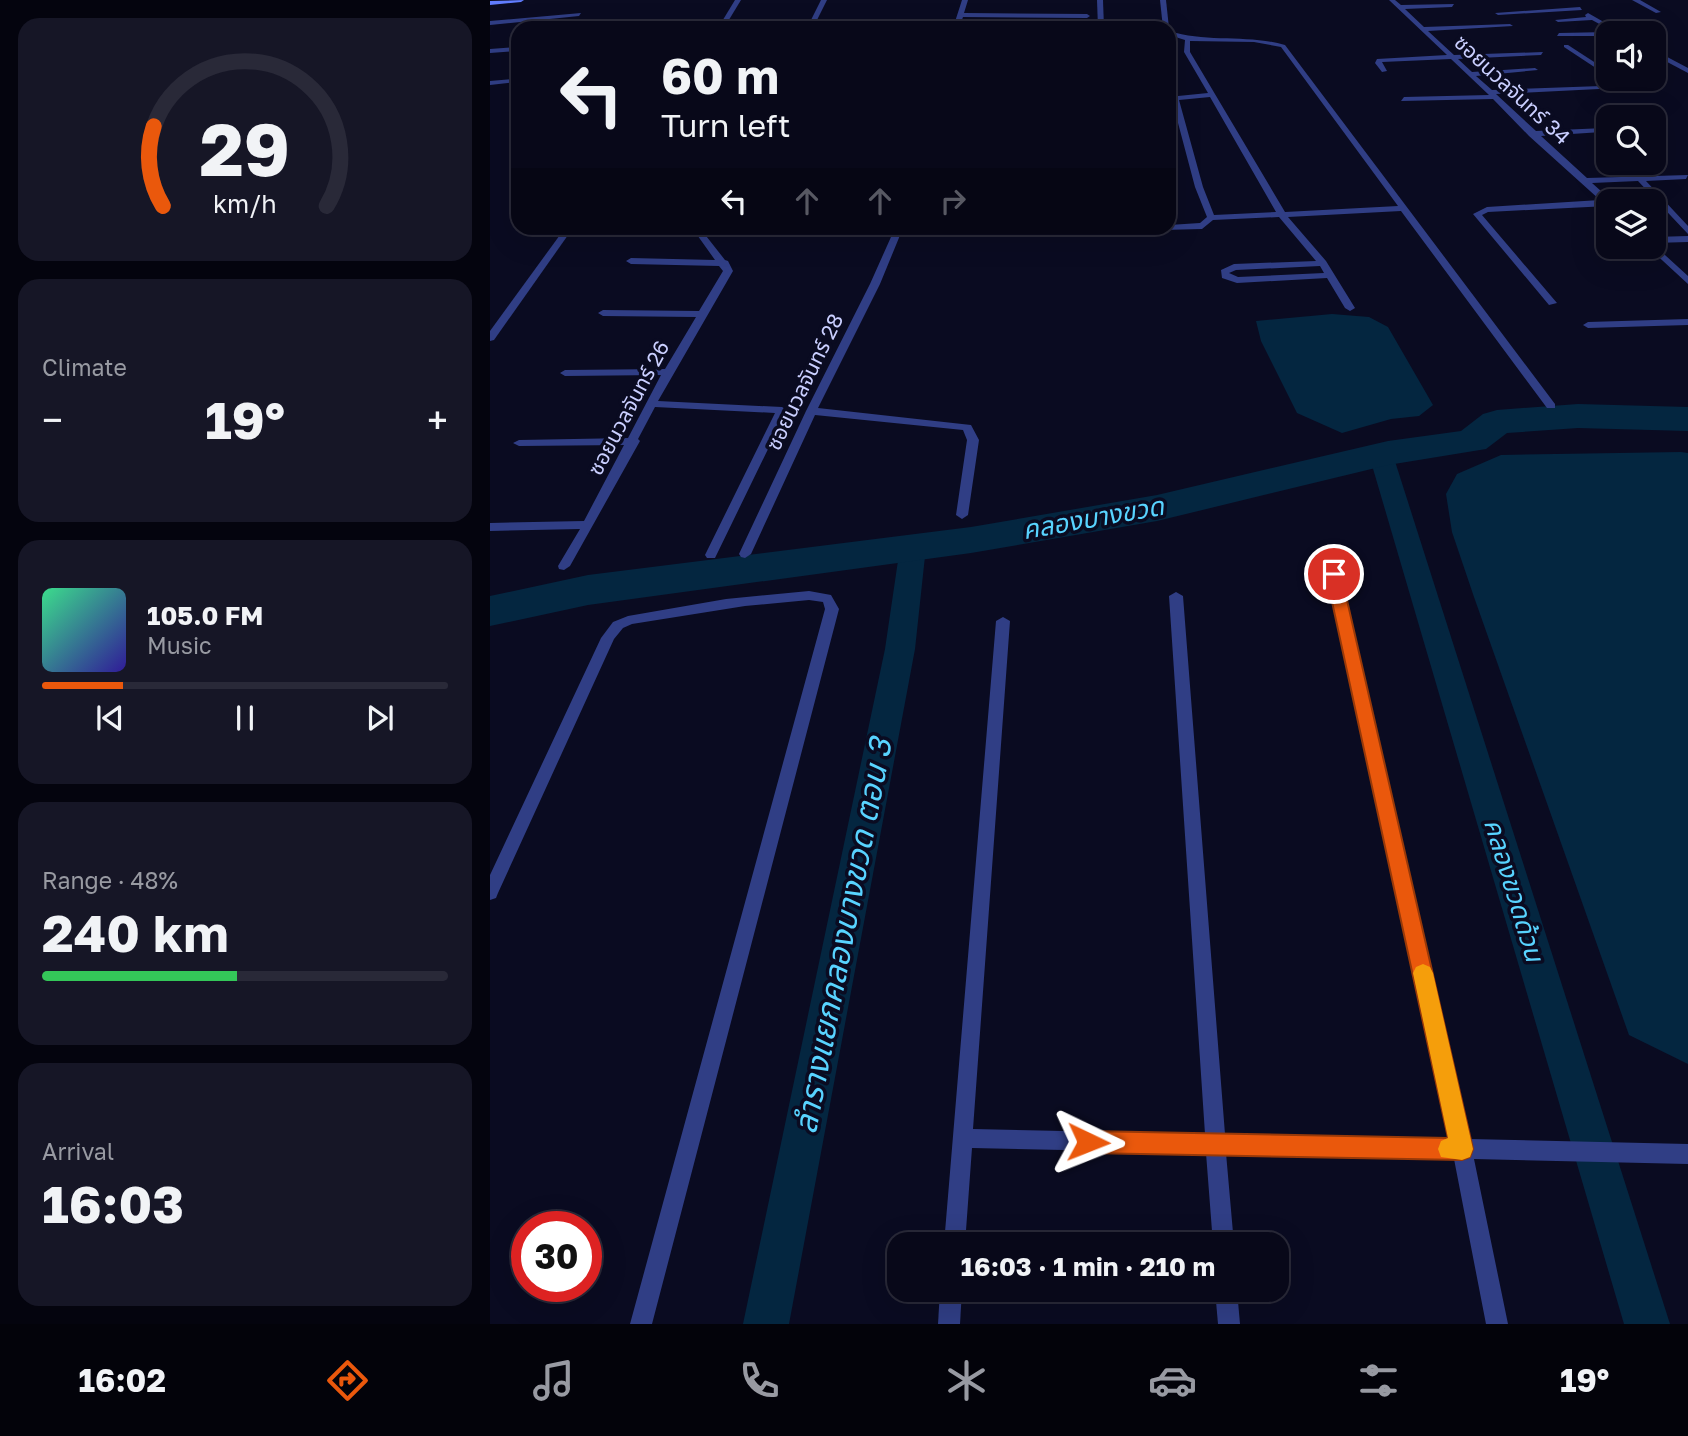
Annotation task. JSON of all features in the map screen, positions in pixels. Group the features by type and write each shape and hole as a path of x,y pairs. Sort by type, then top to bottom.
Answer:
{"main road":[{"path":"490,3 521,0"}],"street":[{"path":"725,21 738,0"},
{"path":"814,21 824,0"},
{"path":"958,21 965,0"},
{"path":"1100,0 1101,21"},
{"path":"1163,0 1165,21"},
{"name":"ซอยนวลจันทร์ 34","path":"1392,0 1490,95 1596,192"},
{"path":"1635,0 1658,12"},
{"path":"1566,1 1599,21"},
{"path":"1399,7 1452,5"},
{"path":"1498,13 1580,9"},
{"path":"490,23 579,14"},
{"path":"960,15 1087,16"},
{"path":"1546,20 1594,18"},
{"path":"1422,29 1510,26"},
{"path":"1559,35 1596,34"},
{"path":"1176,36 1187,41 1258,39 1283,46 1551,406"},
{"path":"1187,41 1187,52 1283,216 1323,263 1350,307"},
{"path":"1566,46 1596,65"},
{"path":"490,51 511,50"},
{"path":"1384,71 1378,63 1379,60 1541,53"},
{"path":"1666,59 1688,71"},
{"path":"1666,61 1670,61"},
{"path":"1679,66 1688,65"},
{"path":"1469,74 1535,70"},
{"path":"490,83 511,81"},
{"path":"1404,99 1596,87"},
{"path":"1176,98 1212,95"},
{"path":"1176,102 1199,187 1211,218"},
{"path":"1532,134 1596,130"},
{"path":"1585,181 1686,177"},
{"path":"1640,179 1688,231"},
{"path":"1552,303 1477,214 1486,210 1596,204"},
{"path":"1176,227 1202,226 1211,218 1403,208"},
{"path":"490,338 564,235"},
{"path":"702,235 725,263"},
{"name":"ซอยนวลจันทร์ 28","path":"745,554 811,411 873,288 895,235"},
{"path":"1666,240 1688,239"},
{"path":"1666,259 1688,280"},
{"path":"631,261 725,263"},
{"name":"ซอยนวลจันทร์ 26","path":"564,566 589,525 668,372 728,271 725,263"},
{"path":"1323,263 1234,267 1224,272 1225,276 1237,280 1331,275"},
{"path":"603,313 702,314"},
{"path":"1588,325 1688,322"},
{"path":"565,373 668,372"},
{"path":"653,404 782,410 711,555"},
{"path":"811,411 967,427 973,440 962,515"},
{"path":"519,443 634,441"},
{"path":"490,527 589,525"},
{"path":"1334,574 1462,1149 1497,1324"},
{"path":"490,893 608,638 618,625 628,620 704,606 765,599 811,596 825,597 830,601 832,609 794,760 641,1324"},
{"path":"1176,596 1222,1232"},
{"path":"955,1232 1003,621"},
{"path":"962,1138 1215,1146 1688,1154"},
{"path":"949,1324 950,1302"},
{"path":"1227,1302 1229,1324"}],"water":[{"path":"1332,314 1369,317 1388,327 1433,405 1419,416 1391,419 1342,433 1297,413 1261,341 1256,321"},
{"path":"1688,453 1688,1064 1629,1035 1452,532 1446,494 1457,474 1501,455"}],"waterway":[{"name":"คลองบางขวด","path":"490,611 588,590 971,540 1157,508 1388,453 1472,441 1497,422 1578,416 1688,419"},
{"name":"คลองขวดด้วน","path":"1381,455 1647,1324"},
{"name":"ลำรางแยกคลองบางขวด ตอน 3","path":"766,1324 900,649 913,547"}],"slow traffic":[{"path":"1423,973 1462,1149 1449,1149"}],"route":[{"path":"1088,1142 1462,1149 1334,574"}]}
